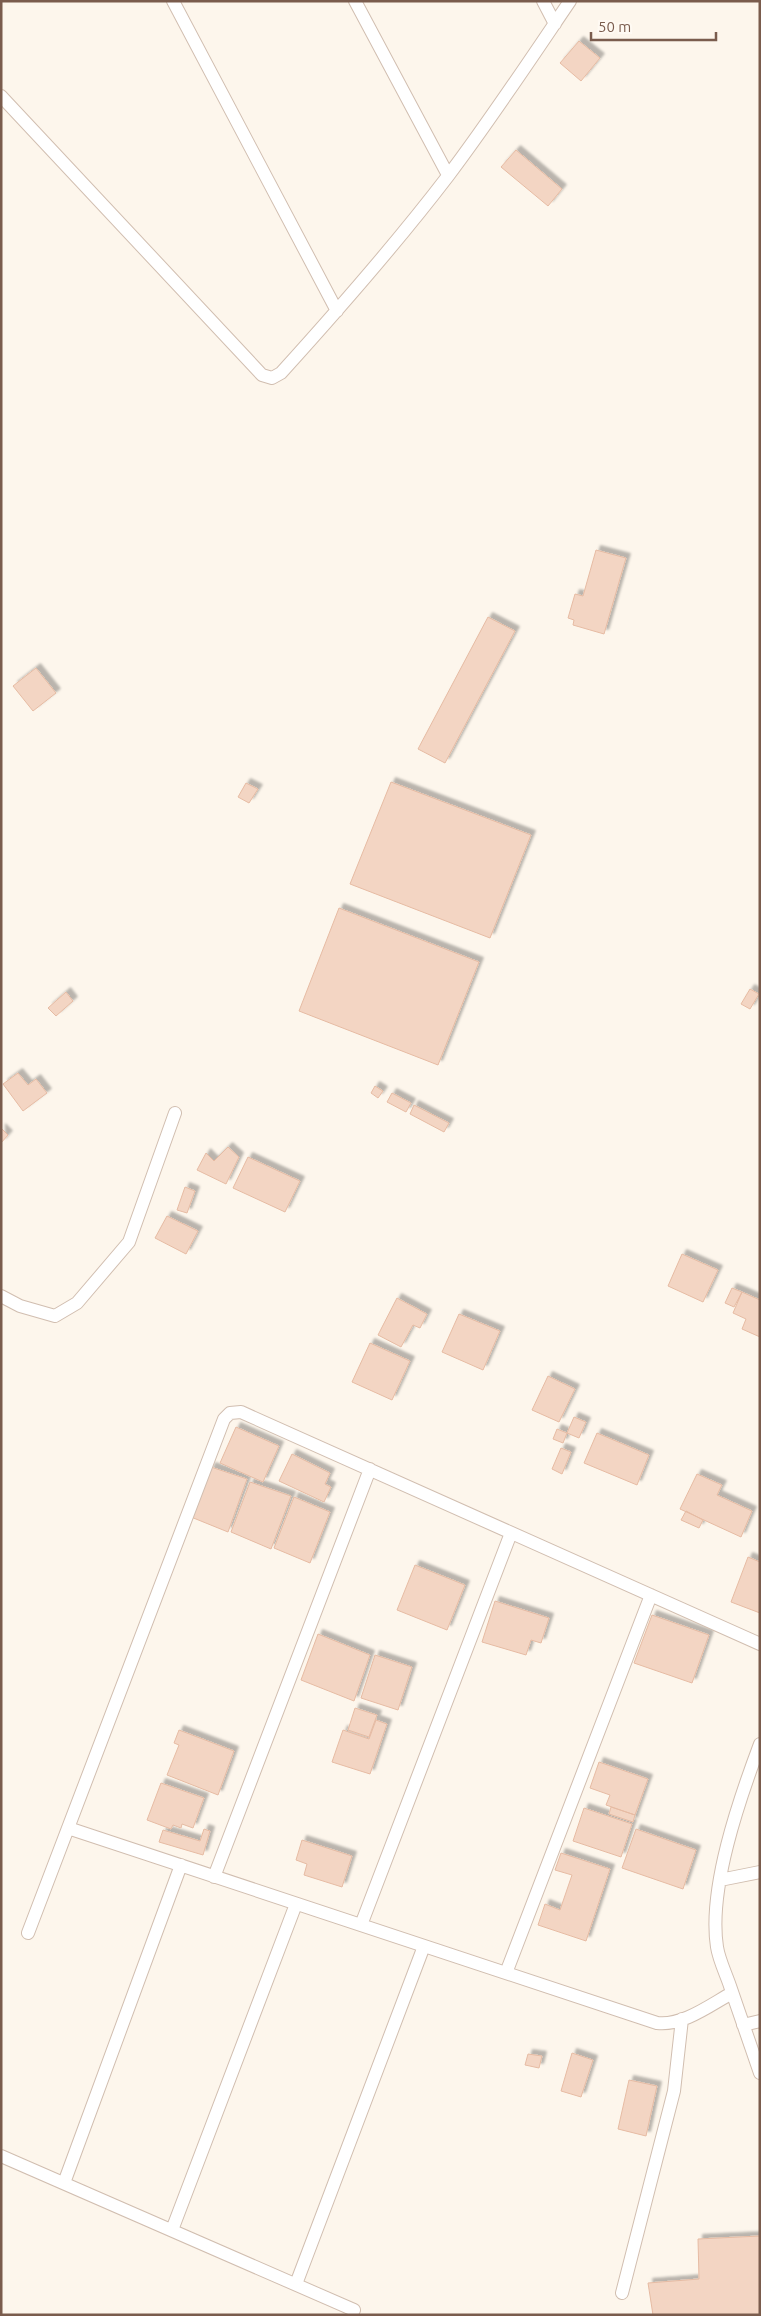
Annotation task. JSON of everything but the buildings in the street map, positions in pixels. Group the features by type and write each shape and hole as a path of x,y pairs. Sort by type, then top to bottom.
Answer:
{"street":[{"path":"174,1 337,311"},
{"path":"355,1 448,175"},
{"path":"543,1 555,24"},
{"path":"1,96 262,375 272,378 282,374 337,311 448,175 507,95 570,1"},
{"path":"1,1296 20,1306 55,1316 76,1303 129,1242 176,1113"},
{"path":"28,1933 227,1416 236,1411 242,1412 760,1644"},
{"path":"214,1876 370,1469"},
{"path":"361,1925 511,1532"},
{"path":"506,1973 651,1595"},
{"path":"760,1744 737,1814 720,1880 715,1908 717,1950 760,2073"},
{"path":"68,1828 657,2023 669,2024 682,2019 732,1993"},
{"path":"64,2183 181,1866"},
{"path":"720,1880 760,1872"},
{"path":"172,2230 296,1904"},
{"path":"296,2284 424,1946"},
{"path":"622,2293 674,2091 682,2019"},
{"path":"743,2025 760,2021"},
{"path":"1,2156 354,2310"}]}
